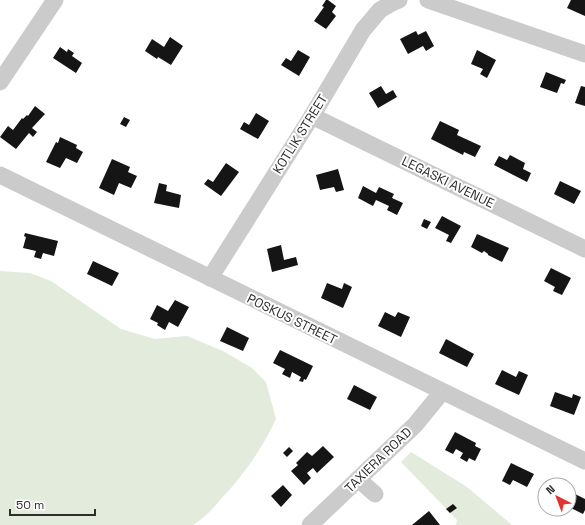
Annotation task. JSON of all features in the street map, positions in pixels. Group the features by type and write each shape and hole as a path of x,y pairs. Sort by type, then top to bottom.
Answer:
{"street":[{"path":"0,82 55,0"},
{"name":"KOTLIK STREET","path":"210,278 312,116 363,30 380,10 400,0"},
{"path":"428,0 585,54"},
{"name":"LEGASKI AVENUE","path":"312,116 585,249"},
{"name":"POSKUS STREET","path":"0,175 585,461"},
{"name":"TAXIERA ROAD","path":"310,525 414,425 442,392"},
{"path":"358,479 375,494"}],"green space":[{"path":"0,271 30,273 51,281 121,329 155,339 187,336 223,351 252,368 266,382 276,419 265,441 244,472 208,514 201,520 193,525 0,525"},
{"path":"411,452 467,487 512,525 456,525 457,520 401,462"}],"building":[{"path":"326,0 336,6 332,12 336,16 326,29 314,21 324,7 322,6"},
{"path":"571,0 585,0 585,16 567,8"},
{"path":"416,31 418,35 426,31 434,46 426,51 423,46 408,54 400,39"},
{"path":"170,37 183,46 171,65 158,57 157,59 145,51 152,39 164,47"},
{"path":"60,47 67,52 68,49 74,53 72,56 82,63 76,73 53,58"},
{"path":"298,50 310,57 299,76 281,65 286,58 291,61"},
{"path":"477,50 496,60 487,78 480,74 483,69 471,64"},
{"path":"546,72 566,80 564,84 561,83 557,93 540,87"},
{"path":"381,86 386,94 393,90 397,97 378,108 369,93"},
{"path":"581,86 585,87 585,106 575,103"},
{"path":"35,106 45,114 32,128 37,132 33,137 29,133 16,149 0,137 8,126 13,130 22,118 23,119 27,115 28,116"},
{"path":"256,113 269,121 258,139 240,129 244,122 249,125"},
{"path":"124,117 130,120 126,127 120,124"},
{"path":"440,121 459,130 457,135 481,146 475,157 464,152 463,155 431,139"},
{"path":"60,137 77,145 76,148 83,152 77,163 66,158 60,168 46,162"},
{"path":"510,155 525,163 523,169 531,173 527,182 494,165 499,156 507,160"},
{"path":"112,159 130,167 128,172 137,176 131,188 119,183 114,195 99,188"},
{"path":"226,163 239,172 221,196 204,184 208,179 213,182"},
{"path":"338,169 344,190 336,192 334,187 320,190 316,175"},
{"path":"560,181 581,191 574,204 554,194"},
{"path":"159,183 167,185 166,191 181,195 179,208 154,203"},
{"path":"363,186 376,193 379,187 394,194 392,198 403,203 397,215 387,210 389,206 376,200 373,206 358,198"},
{"path":"442,216 461,226 451,243 446,241 449,235 435,228"},
{"path":"424,219 431,222 427,229 421,226"},
{"path":"25,233 58,241 54,256 43,253 41,259 34,257 36,251 23,248 26,237 24,236"},
{"path":"477,234 509,248 502,262 488,255 484,251 482,253 471,247"},
{"path":"281,245 284,260 296,257 298,265 272,272 267,249"},
{"path":"93,261 119,273 112,286 87,274"},
{"path":"551,268 571,278 562,295 553,291 555,287 544,281"},
{"path":"327,283 342,289 344,283 352,287 343,308 321,298"},
{"path":"175,300 189,307 178,327 169,322 165,330 157,325 158,323 150,319 157,305 168,311"},
{"path":"385,312 395,317 398,312 410,317 401,337 378,326"},
{"path":"227,327 249,338 243,351 220,341"},
{"path":"446,339 474,354 467,367 439,353"},
{"path":"280,350 313,366 306,380 304,379 303,382 299,381 301,377 292,372 290,378 282,374 285,369 273,363"},
{"path":"502,370 516,377 519,371 528,375 519,395 495,384"},
{"path":"354,385 377,397 370,410 347,399"},
{"path":"555,392 572,398 573,394 581,397 574,415 550,406"},
{"path":"455,432 476,443 475,446 481,449 475,461 469,458 467,462 460,458 463,453 456,449 453,454 445,450"},
{"path":"323,446 334,457 317,473 313,468 307,473 311,478 304,485 291,471 298,465 296,463 307,452 312,456"},
{"path":"289,447 293,451 287,457 283,453"},
{"path":"511,463 534,474 527,487 513,480 510,485 502,481"},
{"path":"283,485 292,495 281,507 271,496"},
{"path":"577,495 585,499 585,510 583,514 577,511"},
{"path":"453,504 457,508 450,513 446,509"},
{"path":"429,511 440,525 412,525"}]}
